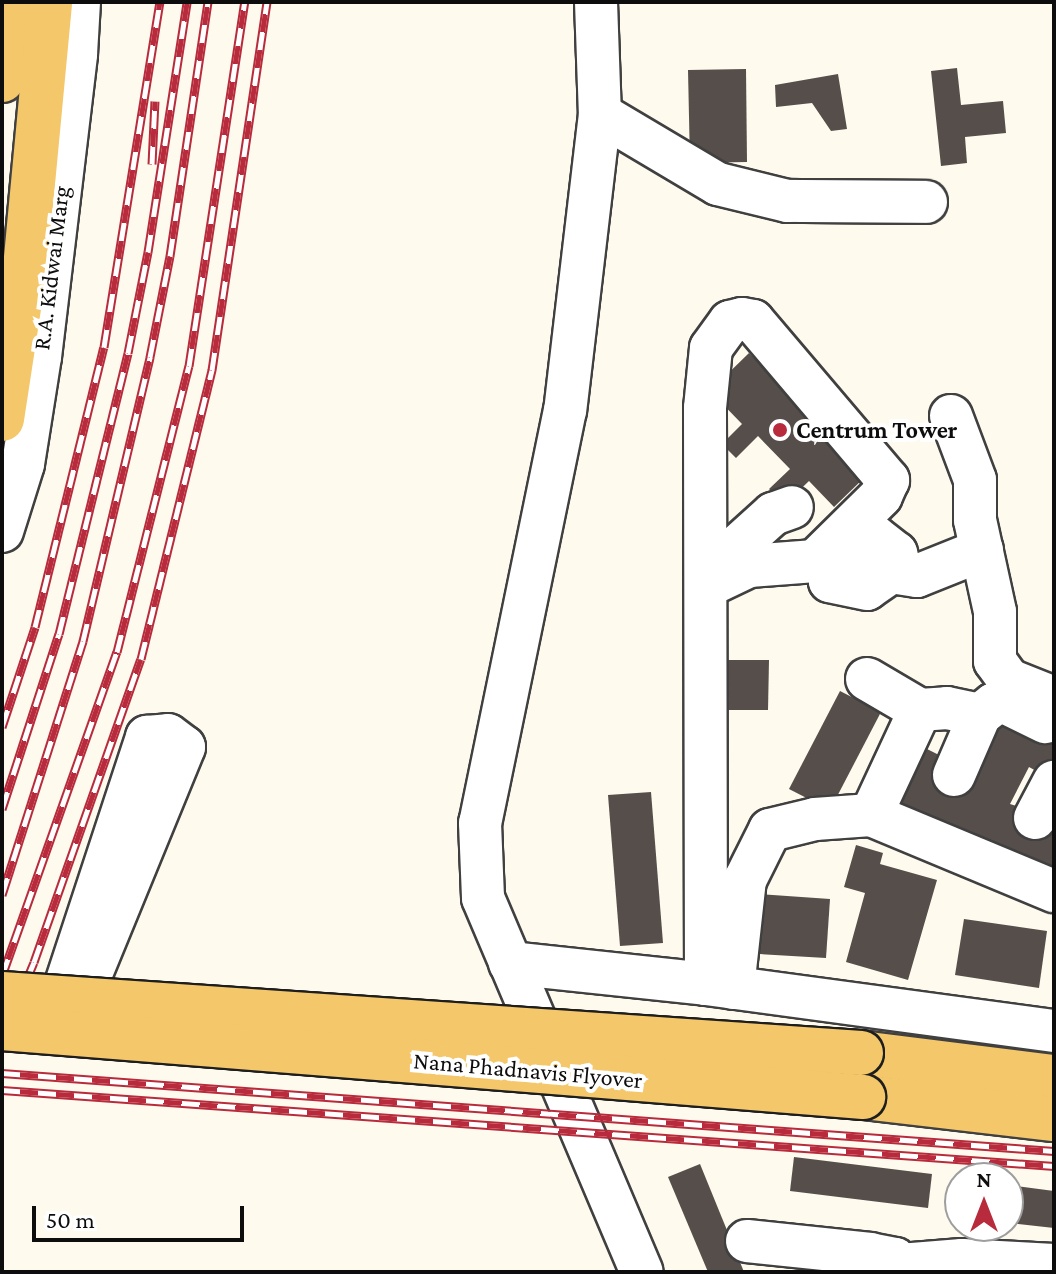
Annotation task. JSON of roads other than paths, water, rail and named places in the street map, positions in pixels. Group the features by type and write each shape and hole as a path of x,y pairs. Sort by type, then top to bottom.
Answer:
{"main road":[{"path":"2,419 25,268 27,54 8,2"},
{"path":"27,54 50,2"},
{"name":"Nana Phadnavis Flyover","path":"2,994 861,1053 1054,1077"},
{"name":"Nana Phadnavis Flyover","path":"2,1028 863,1097 1054,1119"}],"street":[{"name":"R.A. Kidwai Marg","path":"2,531 23,464 40,357 27,54 79,2"},
{"path":"596,2 600,114 565,410 480,823 483,898 642,1272"},
{"path":"600,114 718,184 788,201 926,202"},
{"path":"707,586 749,566 815,561 881,496 888,480 753,321 742,319 730,322 711,348 708,359 707,586 719,986"},
{"path":"951,416 975,480 975,520 995,612 995,661 1009,680 1054,698"},
{"path":"707,586 733,550 773,514 792,507"},
{"path":"902,571 982,550"},
{"path":"867,679 920,710 947,708 980,715"},
{"path":"954,775 980,715 994,704 1004,702 1054,727"},
{"path":"871,815 920,710"},
{"path":"61,999 147,737 168,735 184,747 61,1047"},
{"path":"1035,818 1054,782"},
{"path":"719,986 745,880 777,814 815,819 871,815 1054,891"},
{"path":"510,963 719,986 1054,1031"},
{"path":"747,1241 870,1254 895,1259 895,1270 962,1260 1054,1265"}],"railway":[{"path":"2,727 35,627 104,347 160,2"},
{"path":"2,809 59,634 128,353 148,252 187,2"},
{"path":"2,895 83,641 150,357 170,256 208,2"},
{"path":"2,976 117,652 189,366 245,2"},
{"path":"2,1039 34,962 141,659 212,370 267,2"},
{"path":"152,164 155,101"},
{"path":"2,1073 1054,1151"},
{"path":"2,1090 1054,1166"}],"place":[{"name":"Centrum Tower","path":"780,430"}]}
